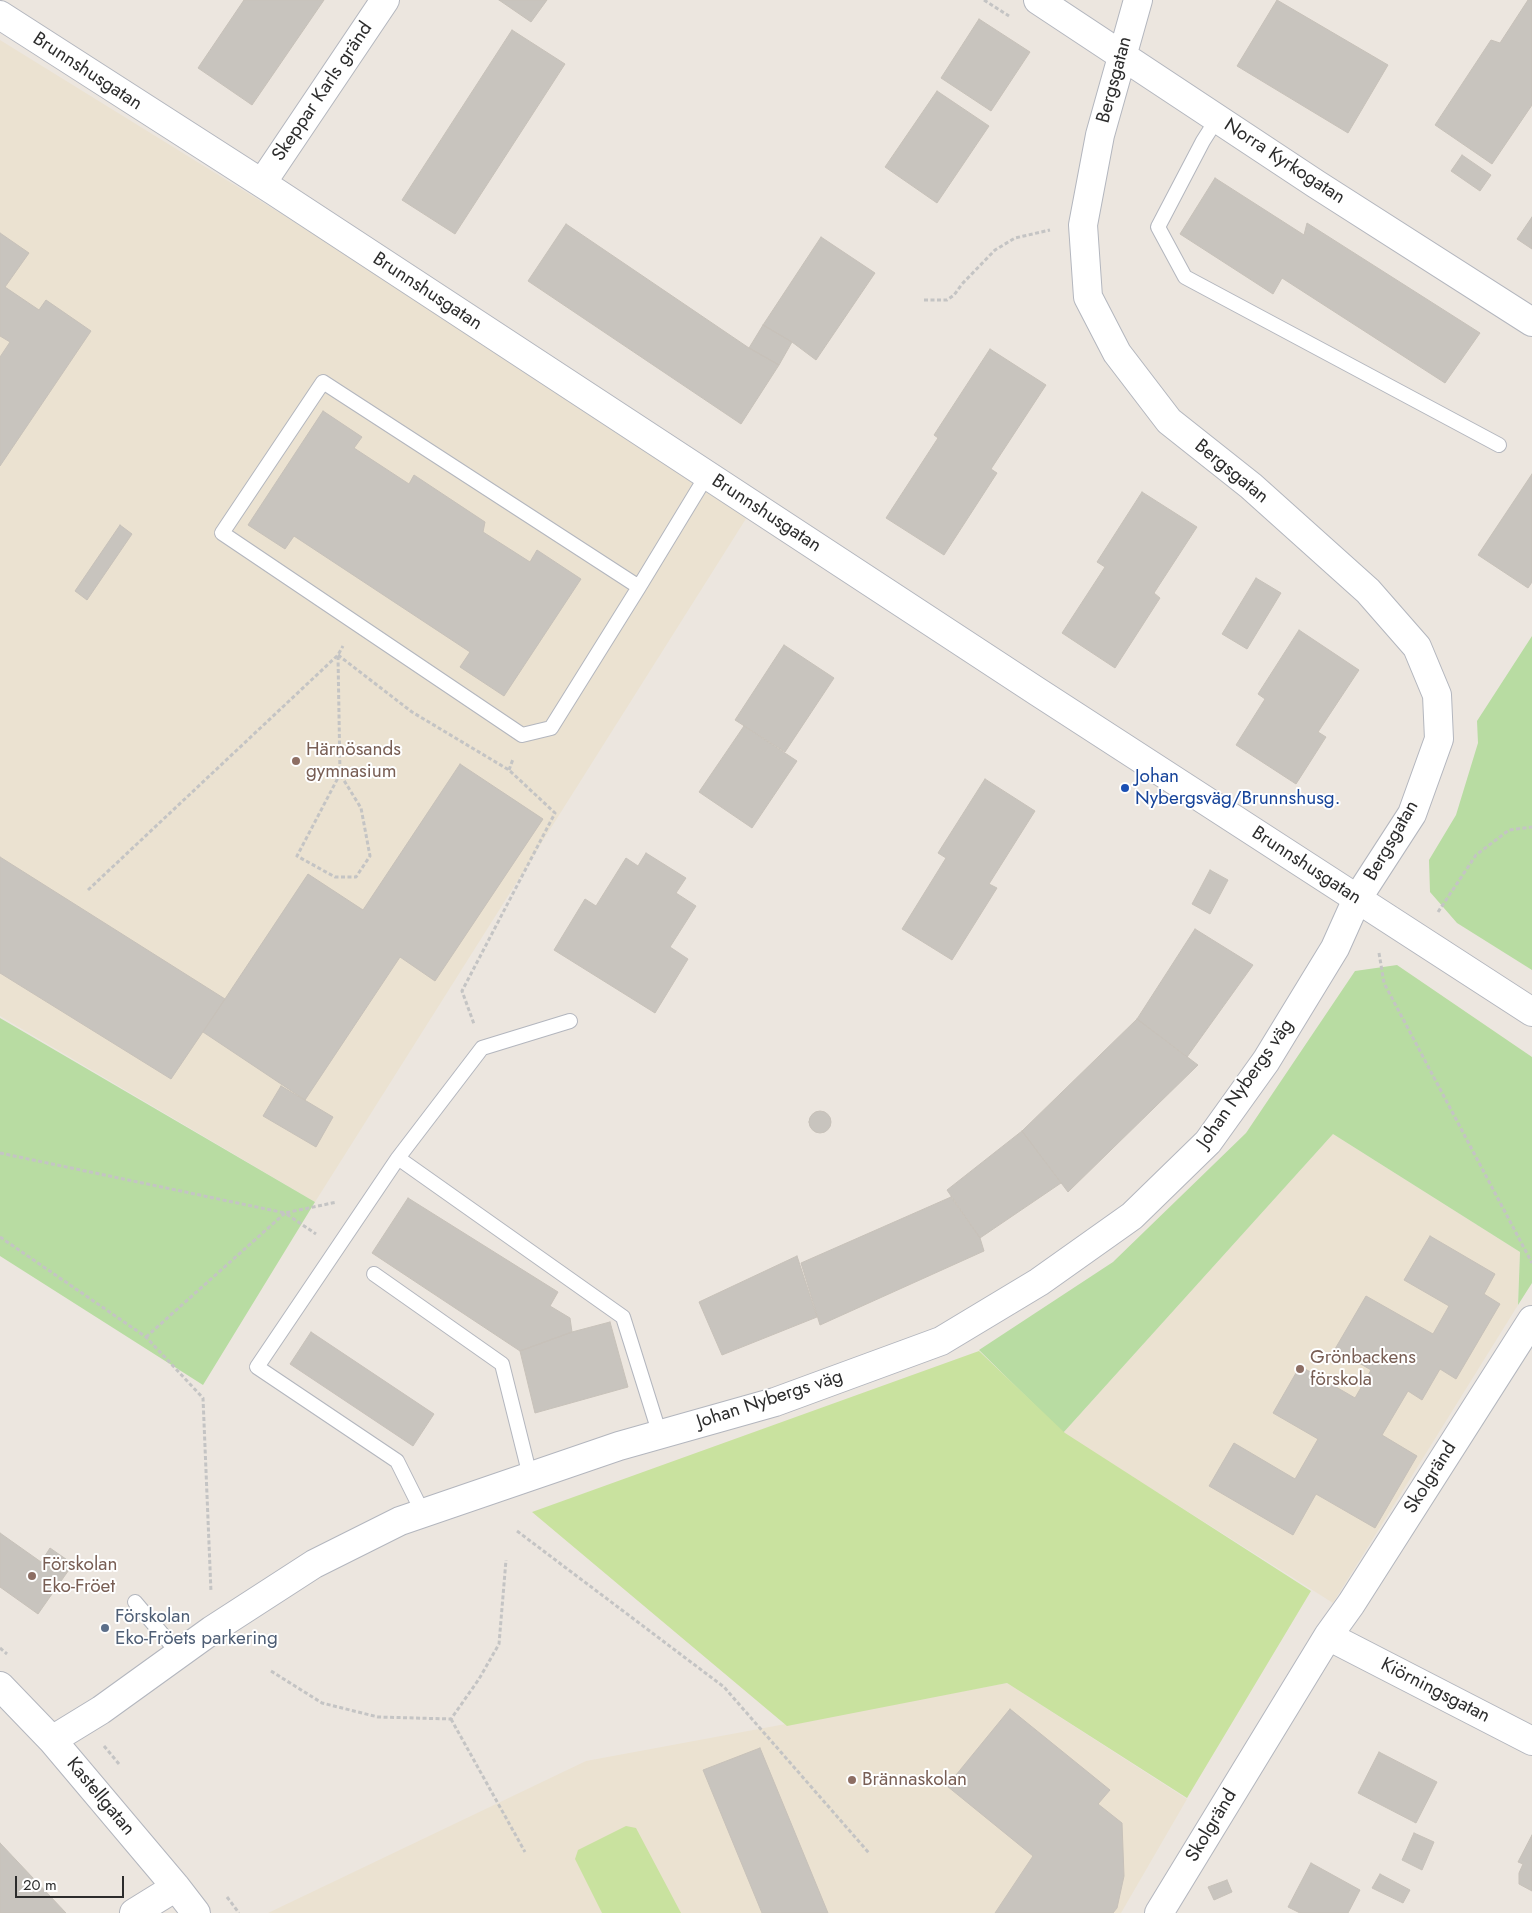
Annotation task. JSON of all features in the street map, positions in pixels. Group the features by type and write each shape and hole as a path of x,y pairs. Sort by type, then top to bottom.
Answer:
{"street":[{"name":"Skeppar Karls gränd","path":"262,183 385,0"},
{"name":"Norra Kyrkogatan","path":"1038,0 1217,119 1532,322"},
{"name":"Bergsgatan","path":"1138,0 1100,135 1083,225 1088,297 1117,354 1169,421 1252,486 1368,591 1417,647 1437,695 1439,739 1412,814 1357,899"},
{"name":"Brunnshusgatan","path":"0,16 262,183 1532,1012"},
{"name":"Johan Nybergs väg","path":"52,1740 101,1710 212,1630 314,1564 400,1521 530,1476 660,1435 775,1402 941,1341 1039,1282 1132,1216 1208,1142 1266,1061 1335,948 1357,899"},
{"name":"Skolgränd","path":"1159,1913 1333,1638 1351,1604 1532,1320"},
{"name":"Kiörningsgatan","path":"1333,1638 1532,1741"},
{"name":"Kastellgatan","path":"0,1686 52,1740 196,1913"},
{"path":"134,1913 176,1887"}],"lane":[{"path":"1217,119 1203,141 1158,227 1185,277 1499,446"},
{"path":"639,587 323,382 222,533 522,735 551,728 639,587 707,475"},
{"path":"423,1513 397,1461 257,1367 398,1158 482,1048 570,1021"},
{"path":"398,1158 624,1317 660,1435"},
{"path":"374,1274 502,1364 530,1476"},
{"path":"135,1602 179,1654"}],"path":[{"path":"924,300 947,300 954,295 995,250 1015,238 1032,233 1083,225"},
{"path":"88,890 338,655 356,624"},
{"path":"338,655 340,774 297,856 335,877 356,877 370,856 361,808 340,774"},
{"path":"338,655 412,712 509,770 554,813 462,991 482,1048"},
{"path":"1420,940 1476,854 1509,830 1532,827"},
{"path":"1378,947 1384,983 1532,1262"},
{"path":"0,1153 285,1213 373,1195"},
{"path":"146,1337 285,1213"},
{"path":"0,1237 146,1337 204,1398 212,1630"},
{"path":"517,1532 724,1687 869,1853"},
{"path":"451,1719 479,1679 499,1644 506,1560"},
{"path":"271,1671 322,1703 378,1717 451,1719"},
{"path":"451,1719 525,1852"}],"shaded area":[{"name":"Härnösands gymnasium","path":"0,40 754,506 315,1202 0,1016"},
{"name":"Grönbackens förskola","path":"1333,1134 1520,1252 1518,1305 1333,1603 1063,1433"},
{"name":"Brännaskolan","path":"1007,1683 1187,1799 1121,1913 268,1913 586,1761"}],"green space":[{"path":"1532,636 1532,970 1457,923 1430,892 1429,860 1456,815 1478,743 1477,721"},
{"path":"1397,965 1532,1057 1532,1283 1518,1305 1520,1252 1333,1134 1063,1433 979,1350 1113,1262 1246,1133 1355,971"},
{"path":"0,1018 315,1202 203,1385 0,1256"},
{"path":"979,1351 1065,1433 1311,1591 1187,1798 1007,1683 787,1726 532,1512"},
{"path":"626,1826 636,1828 681,1913 602,1913 575,1859 578,1850"}],"building":[{"path":"244,0 324,0 252,105 198,68"},
{"path":"499,0 547,0 531,22"},
{"path":"1277,0 1388,65 1348,133 1237,66"},
{"path":"1528,0 1532,0 1532,105 1492,164 1435,125 1491,40 1500,43"},
{"path":"979,19 1030,52 991,111 941,78"},
{"path":"512,30 565,64 455,234 402,200"},
{"path":"937,91 989,126 937,203 885,167"},
{"path":"1462,155 1491,175 1480,191 1451,171"},
{"path":"1215,178 1304,235 1307,223 1480,333 1445,383 1282,278 1273,294 1180,234"},
{"path":"1532,217 1532,249 1517,239"},
{"path":"566,224 749,348 779,365 741,424 528,281"},
{"path":"0,233 29,253 5,287 39,310 46,300 91,331 0,466 0,357 10,342 0,336"},
{"path":"821,237 875,273 816,360 792,342 763,325"},
{"path":"763,325 792,342 779,365 749,348"},
{"path":"990,349 1046,385 991,469 997,473 944,555 886,518 938,438 934,435"},
{"path":"323,411 362,437 354,448 409,484 414,475 485,522 483,532 530,562 537,550 581,579 504,696 460,667 470,652 294,536 285,549 248,525"},
{"path":"1532,474 1532,582 1528,588 1478,555"},
{"path":"1142,492 1197,527 1154,593 1160,598 1115,668 1062,633 1105,567 1097,562"},
{"path":"120,525 132,534 87,600 75,591"},
{"path":"1256,578 1281,593 1247,649 1222,634"},
{"path":"1299,630 1359,670 1318,732 1326,737 1296,784 1236,745 1265,699 1258,694"},
{"path":"784,645 834,678 785,752 735,720"},
{"path":"744,726 797,761 752,828 699,792"},
{"path":"460,764 543,819 435,981 400,957 305,1100 203,1032 308,874 363,910"},
{"path":"985,779 1035,811 989,884 997,888 952,960 902,929 946,858 938,853"},
{"path":"646,853 686,878 676,893 696,906 670,947 688,959 655,1013 554,950 585,899 596,906 626,858 638,866"},
{"path":"0,857 225,999 171,1079 0,973"},
{"path":"1210,870 1228,880 1210,914 1192,904"},
{"path":"1195,929 1253,965 1187,1057 1137,1019"},
{"path":"1137,1019 1198,1065 1068,1192 1022,1131"},
{"path":"281,1086 333,1117 316,1147 263,1116"},
{"path":"820,1111 830,1118 831,1122 824,1132 820,1133 810,1126 809,1122 816,1112"},
{"path":"1022,1131 1061,1183 980,1238 947,1190"},
{"path":"951,1197 980,1238 984,1251 820,1325 801,1263"},
{"path":"408,1198 558,1292 550,1306 570,1318 572,1332 520,1351 372,1253"},
{"path":"1430,1236 1495,1274 1484,1294 1500,1304 1456,1379 1440,1369 1422,1400 1408,1391 1382,1435 1417,1456 1375,1528 1316,1494 1293,1535 1209,1486 1234,1443 1295,1479 1318,1439 1273,1413 1300,1366 1355,1398 1371,1370 1335,1349 1366,1296 1433,1334 1449,1306 1404,1280"},
{"path":"797,1256 817,1317 722,1355 699,1302"},
{"path":"610,1322 628,1387 535,1413 520,1351 572,1332"},
{"path":"311,1332 434,1414 413,1446 290,1364"},
{"name":"Förskolan Eko-Fröet","path":"0,1533 41,1562 50,1548 73,1564 38,1614 0,1587"},
{"path":"1010,1709 1110,1790 1098,1804 1122,1823 1124,1876 1117,1908 1113,1913 995,1913 1033,1856 947,1786"},
{"path":"760,1748 828,1913 762,1913 703,1770"},
{"path":"1379,1752 1437,1782 1416,1823 1358,1793"},
{"path":"1414,1833 1434,1842 1422,1870 1402,1860"},
{"path":"1532,1835 1532,1891 1519,1884 1519,1873 1523,1864 1518,1862"},
{"path":"0,1843 66,1913 0,1913"},
{"path":"1311,1863 1360,1890 1348,1913 1300,1913 1288,1907"},
{"path":"1380,1874 1410,1890 1403,1903 1372,1888"},
{"path":"1227,1880 1232,1892 1214,1900 1208,1887"}],"place":[{"name":"Härnösands gymnasium","path":"296,761"},
{"name":"Johan Nybergsväg/Brunnshusg.","path":"1125,788"},
{"name":"Grönbackens förskola","path":"1300,1369"},
{"name":"Förskolan Eko-Fröet","path":"32,1576"},
{"name":"Förskolan Eko-Fröets parkering","path":"105,1628"},
{"name":"Brännaskolan","path":"852,1780"}]}
